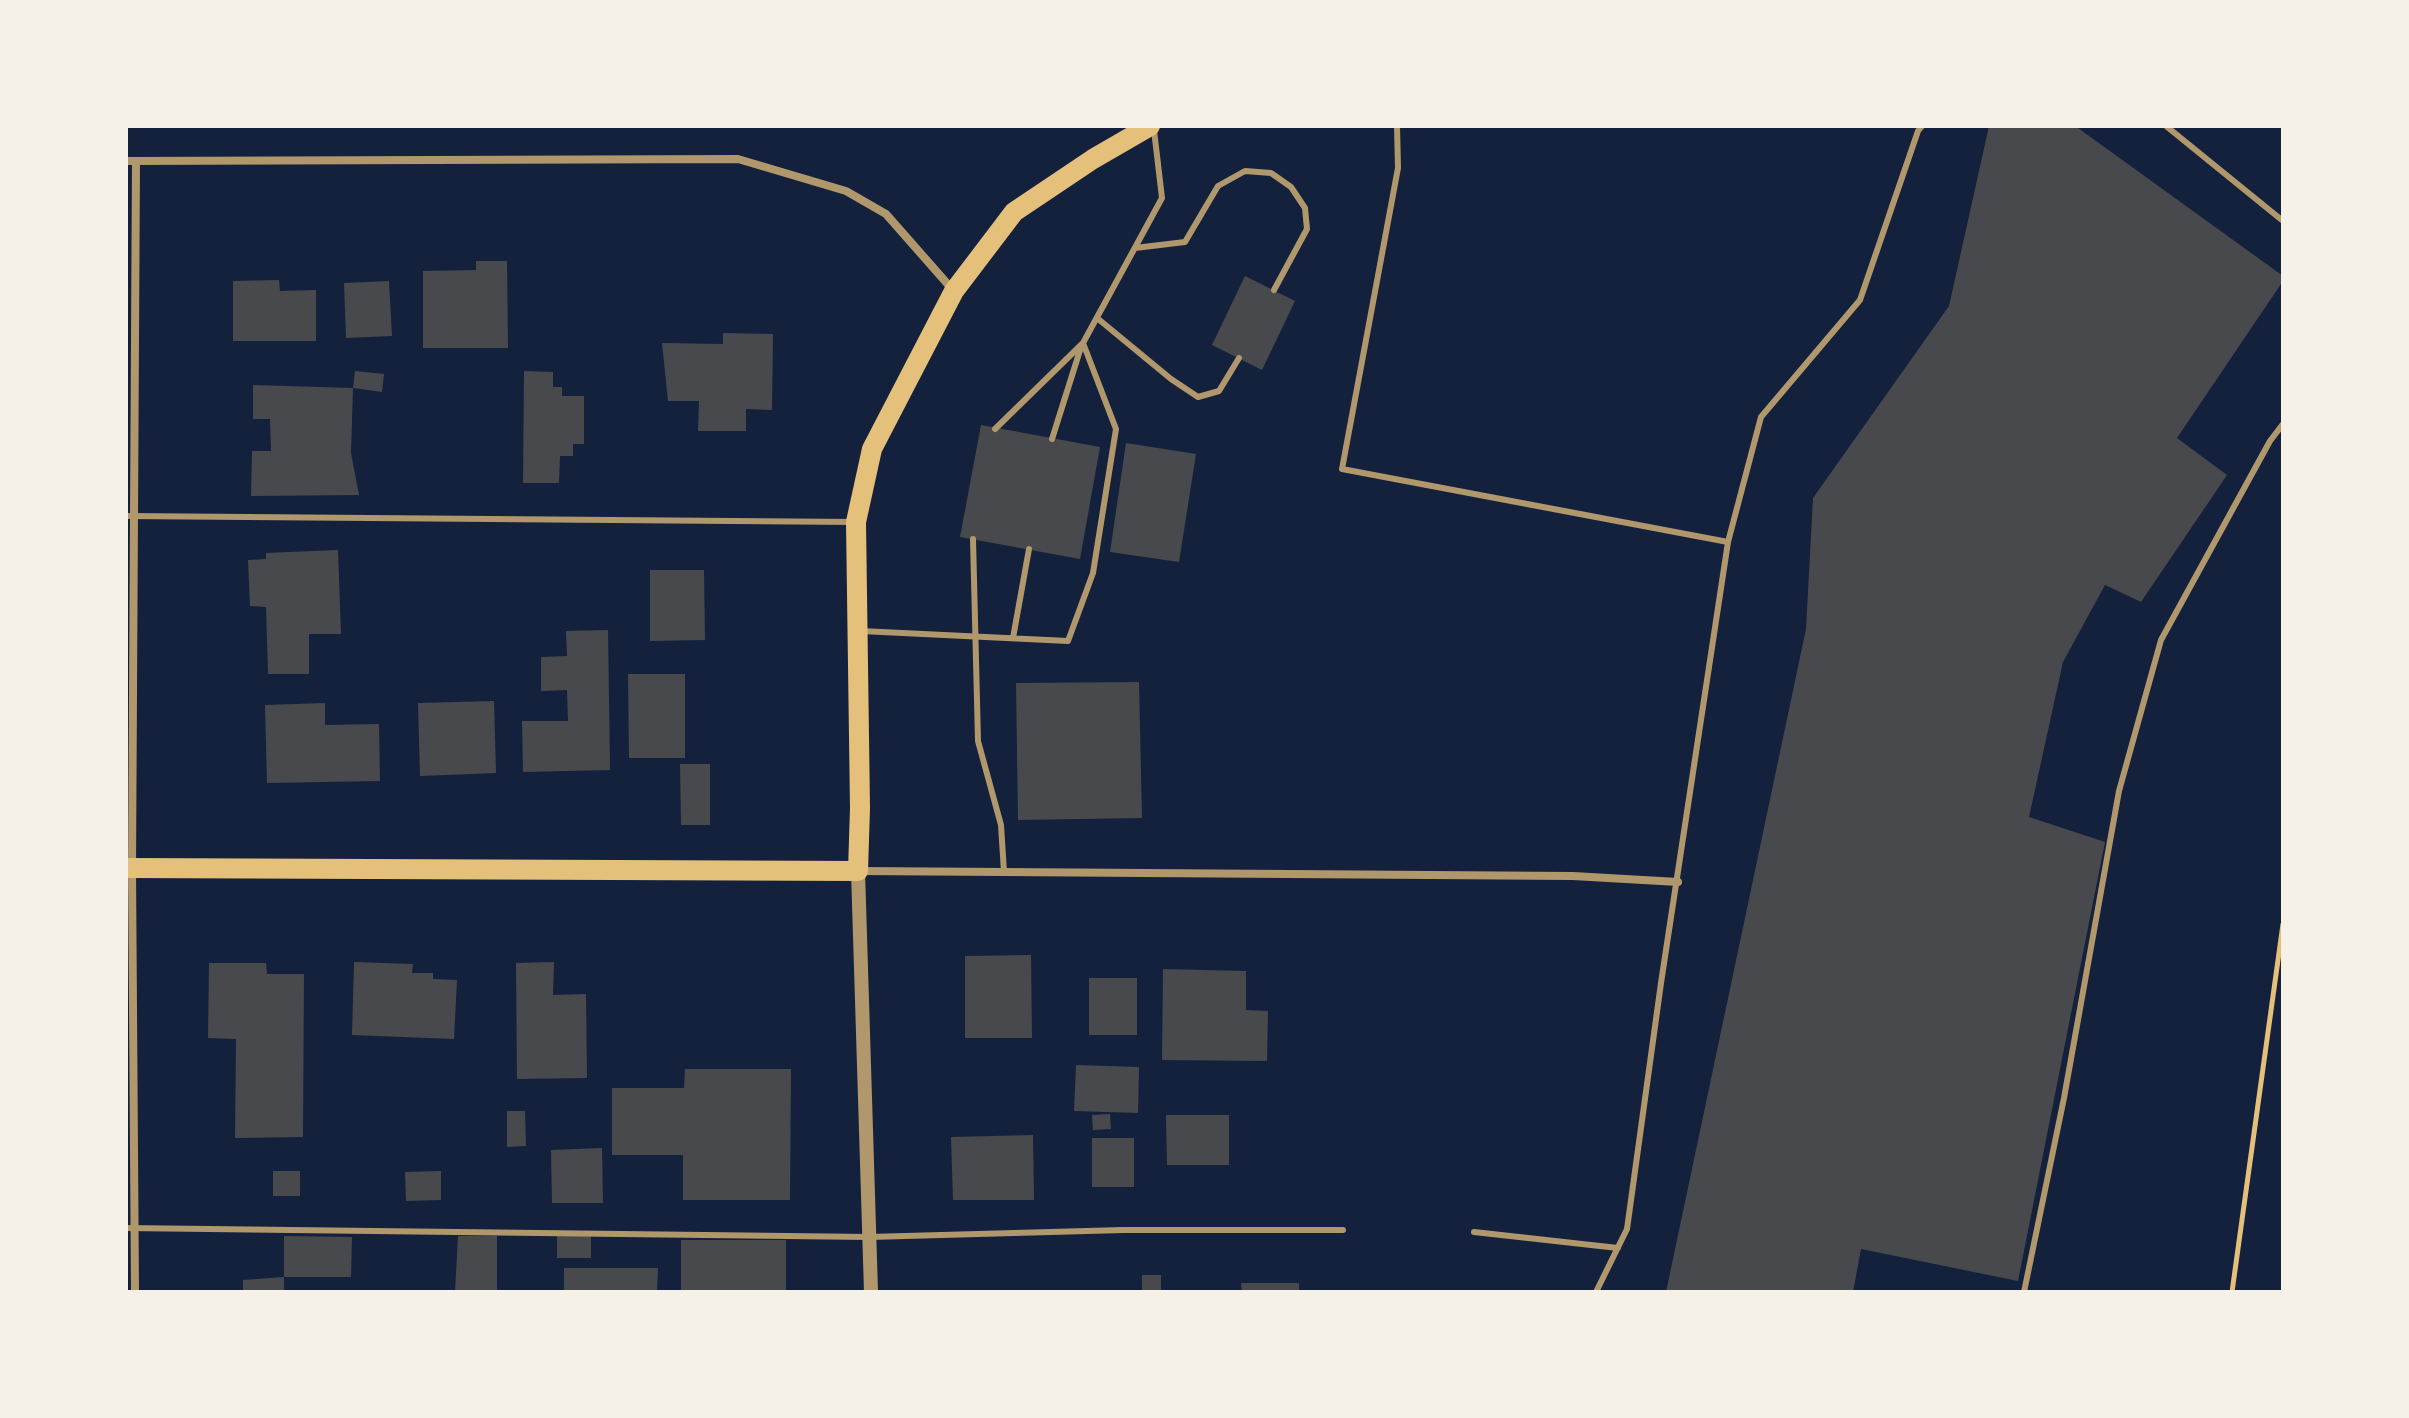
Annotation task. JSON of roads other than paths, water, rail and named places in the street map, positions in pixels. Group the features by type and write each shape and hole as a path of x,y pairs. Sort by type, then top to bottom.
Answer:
{"main road":[{"path":"129,868 858,871 856,522 872,449 954,291 1014,212 1093,159 1152,126"}],"street":[{"path":"135,1292 130,1228 131,161 738,159 846,191 886,214 954,291"},
{"path":"871,1292 858,871 1573,876 1678,882"}],"lane":[{"path":"1052,439 1083,343 1162,198 1152,126"},
{"path":"1397,126 1398,168 1342,469 1728,542"},
{"path":"1596,1292 1627,1229 1728,542 1761,417 1860,300 1922,126"},
{"path":"2166,126 2283,221"},
{"path":"1135,248 1185,242 1218,186 1245,171 1271,173 1291,187 1305,208 1307,229 1274,290"},
{"path":"1097,318 1171,379 1198,397 1219,391 1239,358"},
{"path":"995,429 1083,343"},
{"path":"857,631 1068,641 1093,573 1116,429 1083,343"},
{"path":"2024,1292 2064,1098 2119,791 2161,640 2270,441 2283,424"},
{"path":"130,516 856,522"},
{"path":"973,539 978,741 1001,825 1004,872"},
{"path":"1013,638 1029,549"},
{"path":"130,1228 869,1237 1123,1230 1343,1230"},
{"path":"1474,1232 1618,1248"}]}
